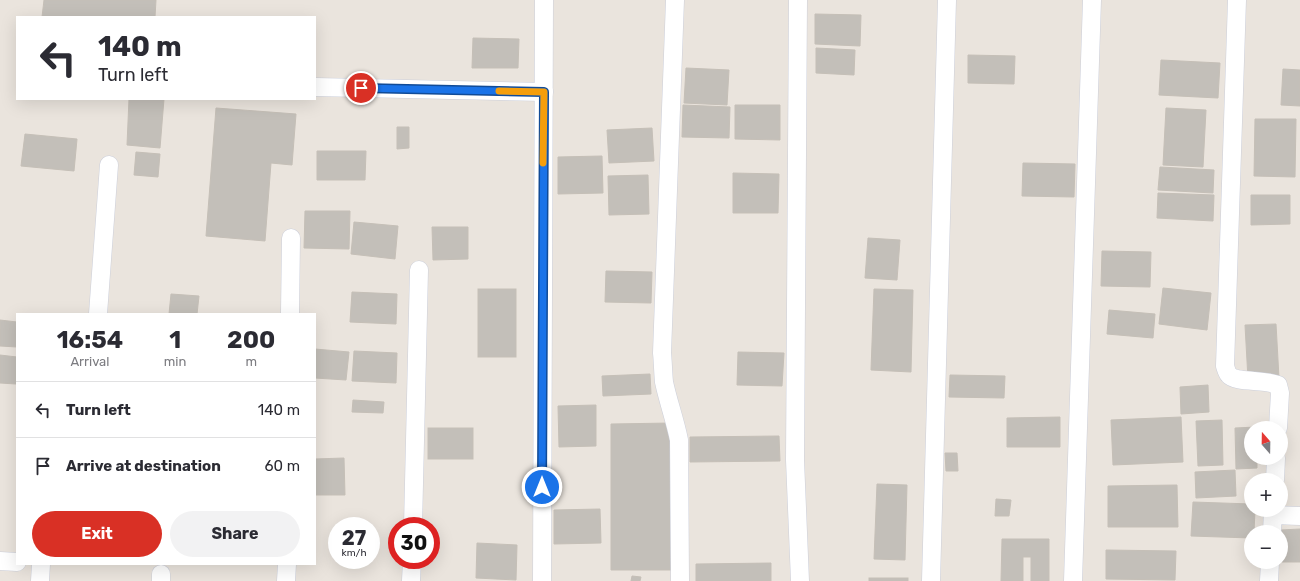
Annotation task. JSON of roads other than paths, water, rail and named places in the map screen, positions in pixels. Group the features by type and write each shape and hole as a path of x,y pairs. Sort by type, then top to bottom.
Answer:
{"street":[{"path":"542,581 544,0"},
{"path":"675,0 662,353 664,380 679,440 680,581"},
{"path":"798,0 795,460 800,581"},
{"path":"931,581 947,0"},
{"path":"1073,581 1092,0"},
{"path":"1237,0 1225,366 1228,375 1234,379 1270,382 1278,385 1280,393 1278,421"},
{"path":"316,87 544,92"},
{"path":"98,313 109,165"},
{"path":"290,313 291,238"},
{"path":"412,517 419,270"},
{"path":"1272,519 1300,516"},
{"path":"0,561 16,562"},
{"path":"40,565 40,581"},
{"path":"286,581 287,565"},
{"path":"411,581 412,569"},
{"path":"1269,581 1270,569"}]}
